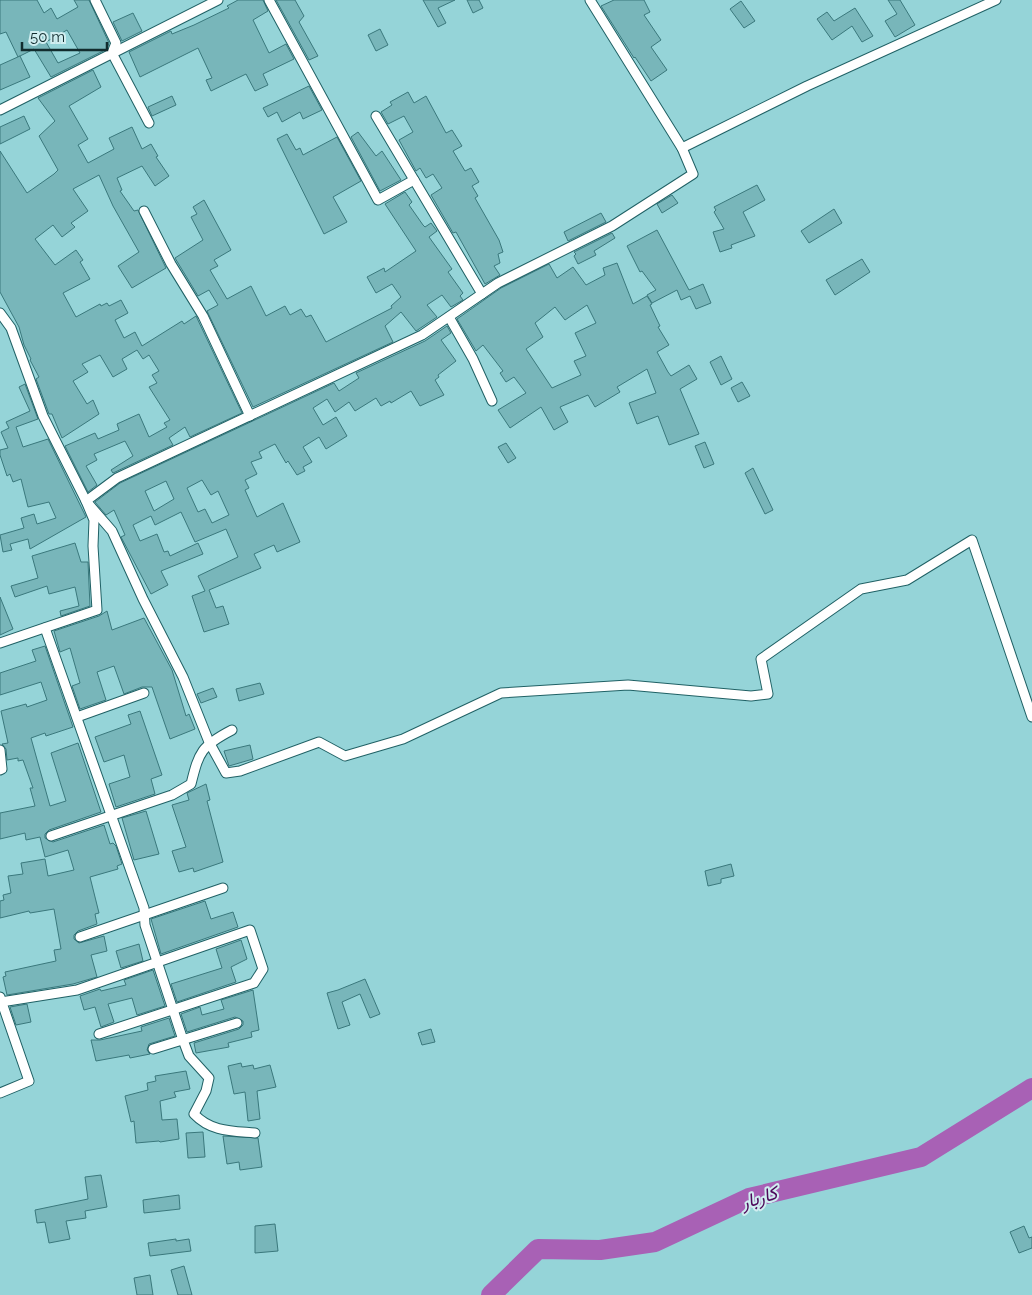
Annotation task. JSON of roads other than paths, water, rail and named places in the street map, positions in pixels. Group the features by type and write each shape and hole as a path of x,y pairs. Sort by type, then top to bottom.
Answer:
{"street":[{"path":"95,0 116,43 112,53 149,123"},
{"path":"0,110 218,0"},
{"path":"269,0 378,200 414,180"},
{"path":"86,501 117,478 422,335 498,283 612,226 693,174 682,148 590,0"},
{"path":"682,148 807,86 996,0"},
{"path":"376,116 482,294"},
{"path":"144,211 171,264 203,316 250,416"},
{"path":"0,313 11,328 43,416 94,520 93,546 97,610 0,643"},
{"path":"449,317 473,359 492,401"},
{"path":"86,501 112,531 143,599 183,677 209,742 226,773 240,771 319,742 345,756 353,754 403,739 501,693 628,685 751,696 768,694 761,659 861,590 908,580 972,540 1032,717"},
{"path":"45,628 144,908 145,925 174,1010 182,1040 188,1056 209,1078 206,1091 194,1114 203,1124 219,1130 255,1133"},
{"path":"77,717 144,692"},
{"path":"51,836 172,795 191,784 197,760 209,742 232,730"},
{"path":"0,750 2,769 0,770"},
{"path":"80,937 222,888"},
{"path":"0,1093 29,1081 0,1000 77,990 250,930 263,969 254,983 99,1034"},
{"path":"153,1049 237,1023"}],"waterway":[{"name":"کاربار","path":"491,1295 538,1249 600,1250 655,1242 749,1198 921,1157 1032,1088"}]}
